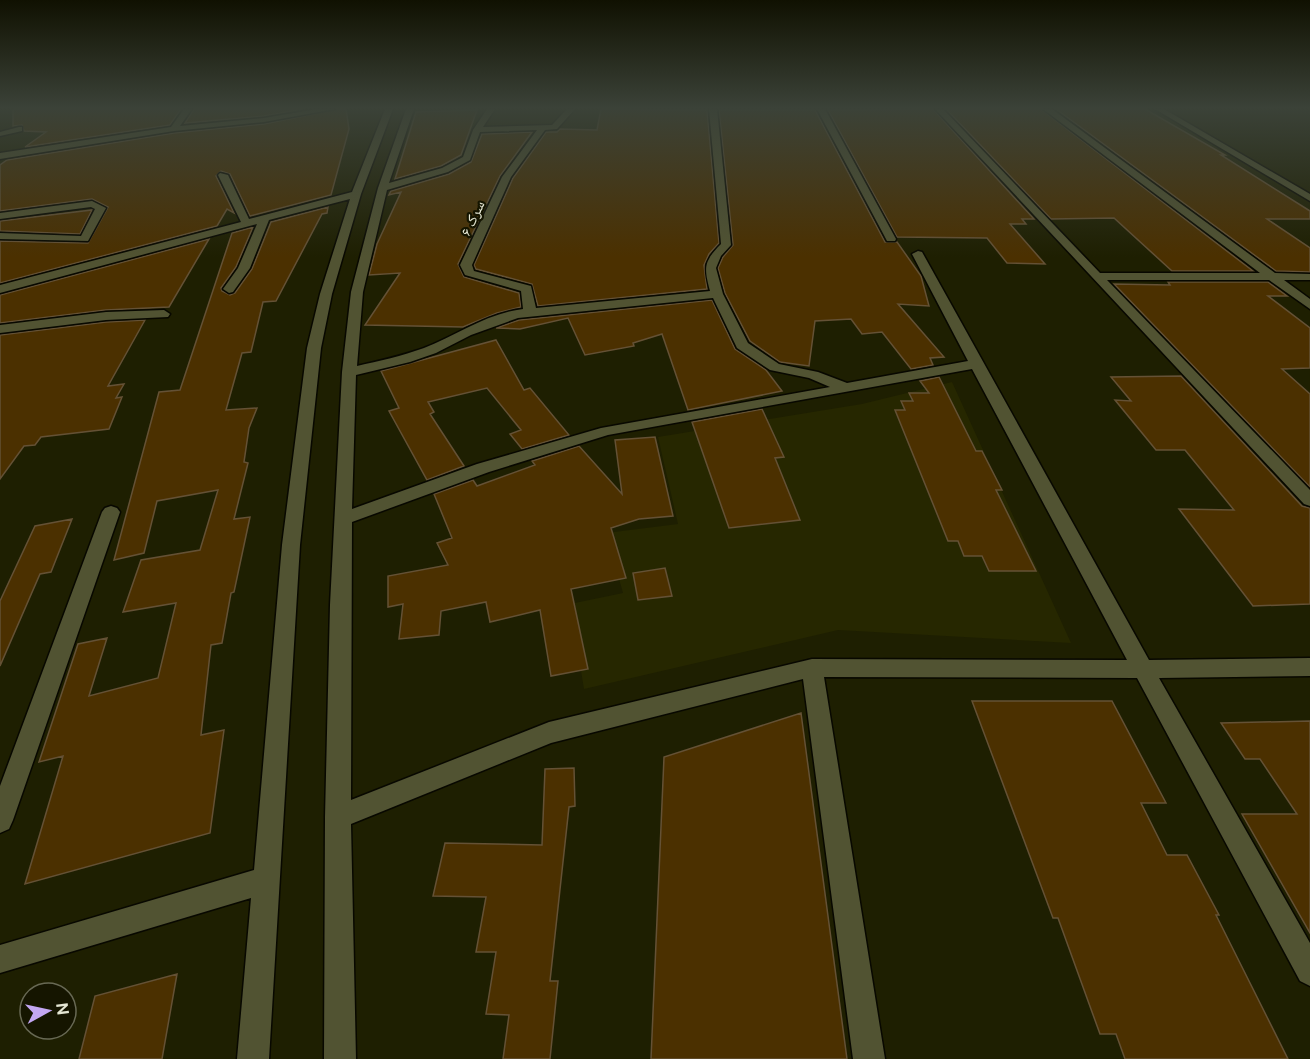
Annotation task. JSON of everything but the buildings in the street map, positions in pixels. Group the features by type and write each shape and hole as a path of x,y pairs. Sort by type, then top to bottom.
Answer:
{"street":[{"path":"254,1059 291,545 313,359 326,294 356,194 370,158"},
{"path":"340,1059 338,817 340,605 350,372 357,292 383,188 393,158"},
{"path":"383,188 445,170 466,158"},
{"name":"سرک ۶","path":"520,158 507,177 466,265 469,273 528,289 530,312"},
{"path":"718,158 726,245 716,255 710,268 717,294 742,345 774,367 813,375 846,388"},
{"path":"848,158 891,239"},
{"path":"986,158 1099,276 1159,344 1310,500"},
{"path":"1113,158 1310,305"},
{"path":"1243,158 1310,198"},
{"path":"223,175 247,224"},
{"path":"0,289 356,194"},
{"path":"0,216 92,204 101,208 84,239 0,236"},
{"path":"229,290 244,268 264,219"},
{"path":"918,254 976,364 1310,971"},
{"path":"1099,276 1310,277"},
{"path":"350,372 405,359 431,350 466,332 516,314 717,294"},
{"path":"0,329 106,316 164,314"},
{"path":"345,518 483,468 606,431 976,364"},
{"path":"0,820 111,512"},
{"path":"338,817 549,733 812,668 1310,667"},
{"path":"812,668 869,1059"},
{"path":"0,959 266,880"}],"shaded area":[{"path":"952,382 1071,643 838,630 584,689 570,604 623,593 606,533 678,524 658,437 862,404"}]}
